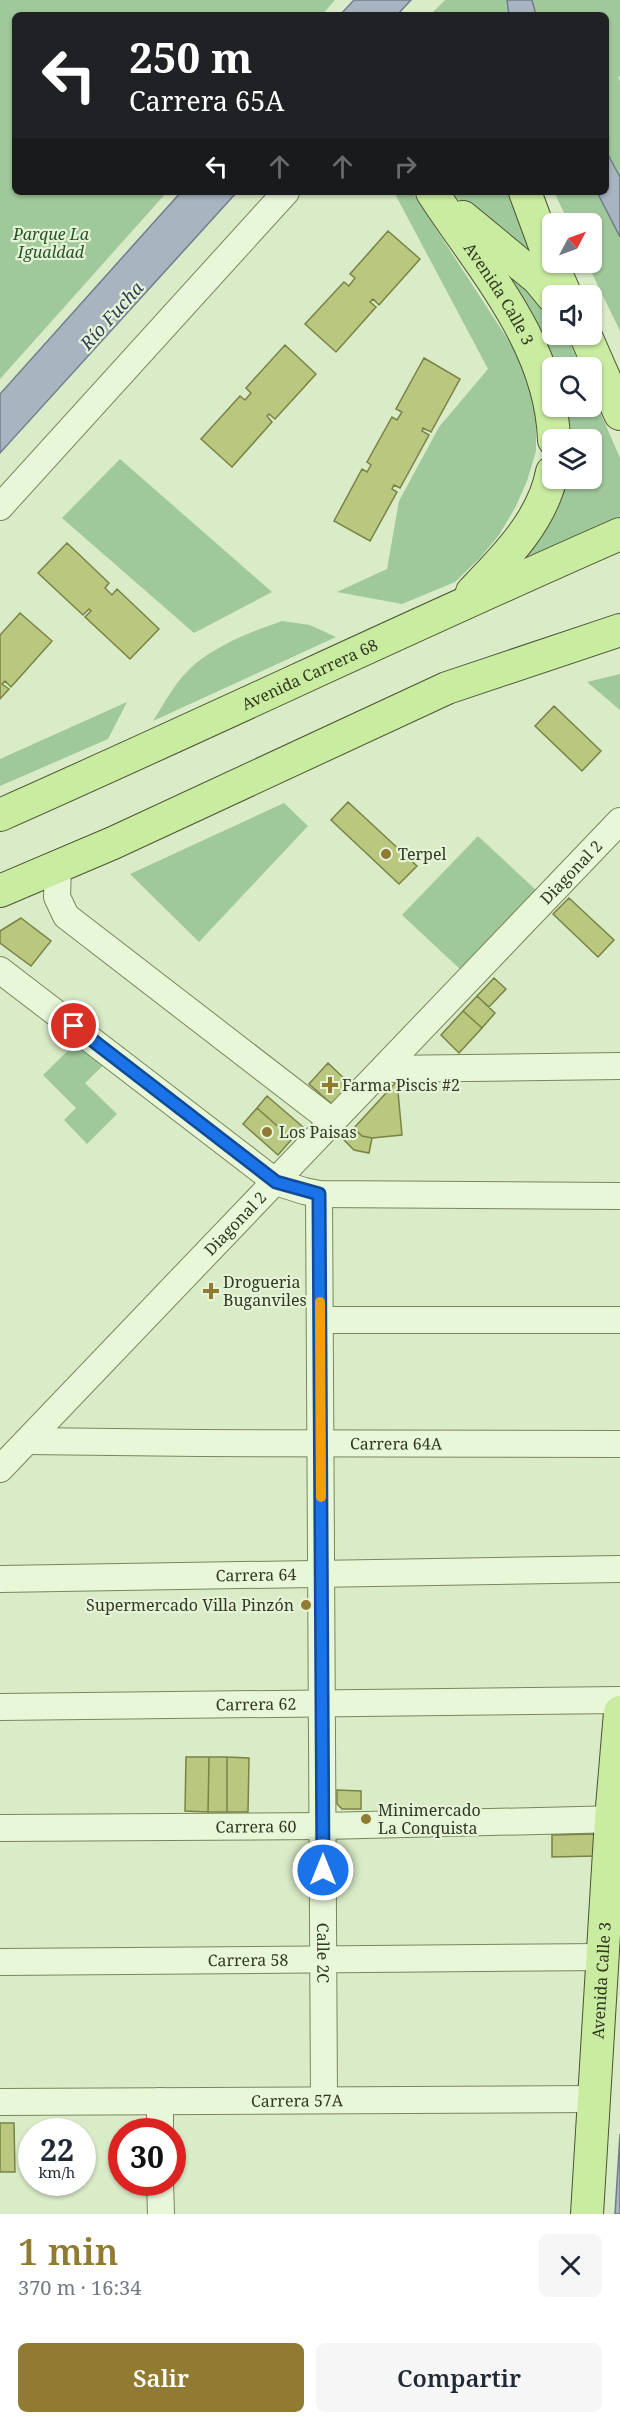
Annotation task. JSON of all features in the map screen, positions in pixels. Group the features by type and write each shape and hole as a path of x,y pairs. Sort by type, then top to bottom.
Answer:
{"main road":[{"name":"Avenida Calle 3","path":"436,195 498,286 518,320 543,381 553,429"},
{"name":"Avenida Calle 3","path":"438,195 543,285"},
{"path":"526,195 561,285"},
{"path":"535,195 544,213"},
{"path":"602,339 620,377"},
{"path":"589,345 620,414"},
{"path":"459,604 499,564 525,532 547,489"},
{"name":"Avenida Carrera 68","path":"0,815 459,604 620,534"},
{"path":"0,891 185,810 447,688 620,630"},
{"name":"Avenida Calle 3","path":"587,2214 603,1957 616,1819 620,1712"}],"street":[{"path":"0,507 283,195"},
{"name":"Diagonal 2","path":"0,1469 620,821"},
{"path":"58,866 57,897 66,916 333,1122"},
{"path":"0,970 276,1182 319,1194 620,1196"},
{"path":"384,1069 620,1066"},
{"name":"Calle 2C","path":"319,1194 324,2100"},
{"path":"320,1320 620,1320"},
{"name":"Carrera 64A","path":"27,1441 620,1443"},
{"name":"Carrera 64","path":"0,1579 620,1569"},
{"name":"Carrera 62","path":"0,1707 620,1700"},
{"name":"Carrera 60","path":"0,1828 323,1826 616,1819"},
{"name":"Carrera 58","path":"0,1962 603,1957"},
{"name":"Carrera 57A","path":"0,2102 594,2099"},
{"path":"160,2101 160,2118"},
{"path":"160,2196 160,2214"}],"green space":[{"name":"Parque La Igualdad","path":"0,0 335,0 325,12 12,12 12,195 164,195 0,379"},
{"path":"445,0 507,0 509,12 433,12"},
{"path":"532,0 620,0 620,76 618,77 620,81 620,177 609,157 609,12 535,12"},
{"path":"396,195 414,195 516,352 528,382 536,412 536,451 527,481 499,535 479,559 455,582 402,604 337,592 387,569 399,501 439,427 488,369"},
{"path":"453,195 515,195 534,259 528,261"},
{"path":"555,195 599,195 620,237 620,331 602,294 602,285 598,285 592,273 602,273 602,213 564,213"},
{"path":"480,243 542,302 542,345 571,345 576,357 546,357"},
{"path":"602,416 620,458 620,516 506,570 553,489 602,489 602,429 560,429 559,417"},
{"path":"120,459 272,592 194,633 62,518"},
{"path":"282,621 310,625 336,637 153,721 177,684 204,657 225,644"},
{"path":"620,674 620,710 587,682"},
{"path":"127,702 108,739 0,786 0,759"},
{"path":"284,803 308,826 199,942 130,874"},
{"path":"478,836 536,890 461,970 402,915"},
{"path":"87,1032 114,1055 85,1083 117,1114 87,1144 64,1120 76,1108 43,1075"}],"water":[{"path":"354,0 411,0 400,12 343,12"},
{"path":"507,0 532,0 535,12 509,12"},
{"path":"609,157 620,177 620,237 599,195 609,195"},
{"name":"Río Fucha","path":"178,195 234,195 0,453 0,394"},
{"path":"620,2134 620,2214 615,2214"}],"building":[{"path":"388,231 420,259 379,305 373,299 370,302 376,307 336,352 305,324 344,282 349,286 355,278 350,274"},
{"path":"285,345 316,374 275,419 269,414 267,416 272,422 232,467 201,439 240,396 245,400 251,393 246,388"},
{"path":"424,358 460,379 431,432 423,428 422,431 429,435 400,488 394,485 392,489 397,492 370,541 334,521 362,469 367,472 371,465 367,462 392,417 397,420 402,412 396,409"},
{"path":"67,543 109,583 105,588 112,595 117,589 159,629 130,659 85,617 91,611 89,609 83,615 38,573"},
{"path":"20,613 52,641 11,687 5,681 2,684 9,689 0,699 0,635"},
{"path":"554,706 601,751 582,771 535,726"},
{"name":"Terpel","path":"348,802 417,866 399,884 331,820"},
{"path":"569,898 614,940 598,957 553,914"},
{"path":"21,918 51,941 31,966 0,943 0,931"},
{"path":"494,978 506,989 489,1007 477,996"},
{"path":"477,996 495,1013 482,1028 463,1011"},
{"path":"463,1011 482,1028 459,1053 441,1035"},
{"name":"Farma Piscis #2","path":"328,1063 352,1086 333,1105 309,1084"},
{"path":"397,1081 402,1135 372,1138 362,1136 354,1128"},
{"path":"267,1096 303,1127 292,1139 257,1108"},
{"name":"Los Paisas","path":"257,1108 292,1139 278,1155 243,1124"},
{"path":"354,1128 362,1136 372,1138 369,1153 354,1150 343,1139"},
{"path":"186,1757 209,1757 208,1812 185,1811"},
{"path":"209,1757 227,1757 227,1812 208,1812"},
{"path":"227,1757 249,1758 248,1812 227,1812"},
{"path":"337,1790 361,1791 361,1809 342,1809 337,1804"},
{"path":"595,1834 595,1856 552,1857 552,1835"},
{"path":"0,2123 14,2123 15,2172 0,2172"}],"slow traffic":[{"path":"320,1302 321,1497"}],"place":[{"name":"Terpel","path":"386,854"},
{"name":"Farma Piscis #2","path":"330,1085"},
{"name":"Los Paisas","path":"267,1132"},
{"name":"Drogueria Buganviles","path":"211,1291"},
{"name":"Supermercado Villa Pinzón","path":"306,1605"},
{"name":"Minimercado La Conquista","path":"366,1819"}],"route":[{"path":"74,1026 276,1182 319,1194 323,1870"}]}
